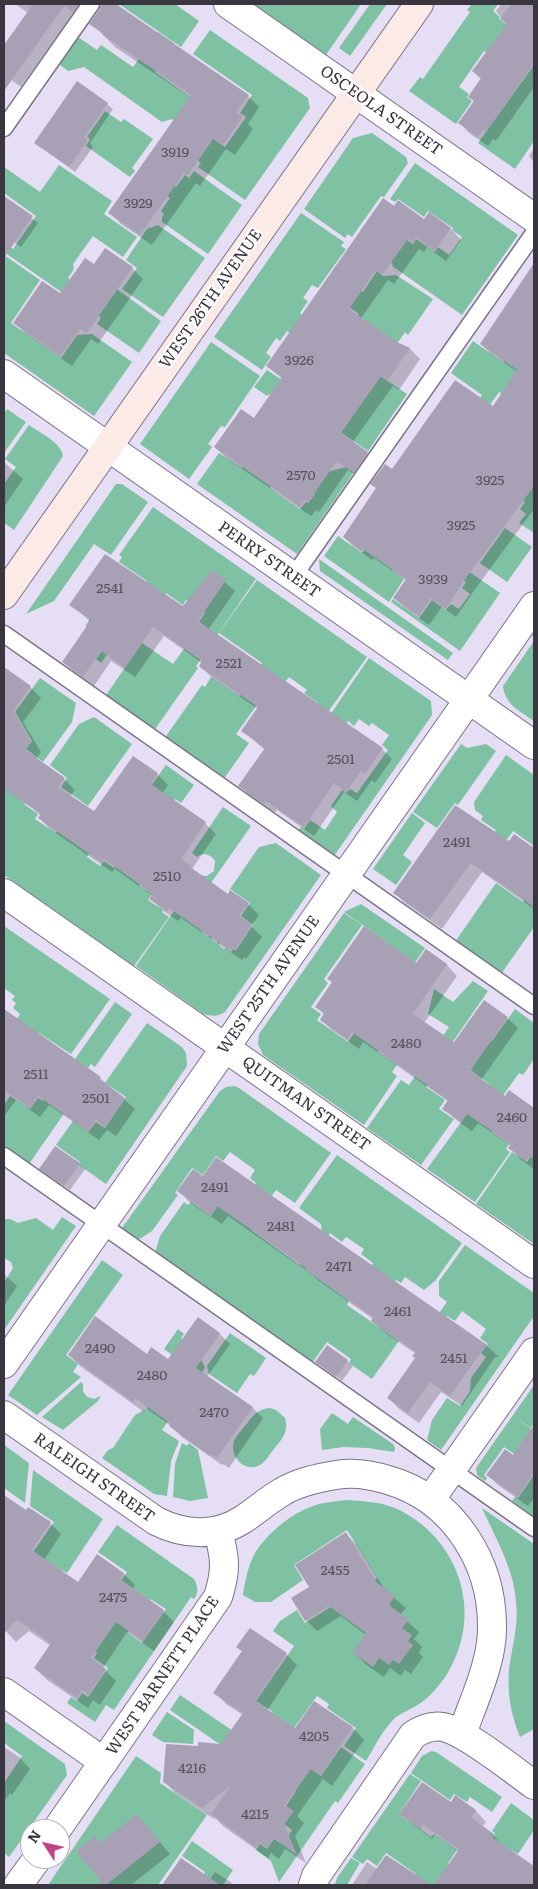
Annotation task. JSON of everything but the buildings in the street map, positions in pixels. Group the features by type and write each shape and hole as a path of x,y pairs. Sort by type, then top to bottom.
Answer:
{"street":[{"name":"OSCEOLA STREET","path":"228,4 534,218"},
{"name":"WEST 26TH AVENUE","path":"4,595 419,4"},
{"name":"PERRY STREET","path":"4,374 534,745"},
{"name":"WEST 25TH AVENUE","path":"4,1364 534,606"},
{"name":"QUITMAN STREET","path":"4,893 534,1264"},
{"path":"430,1499 534,1352"},
{"name":"RALEIGH STREET","path":"4,1415 156,1521 180,1531 218,1530"},
{"path":"218,1530 242,1520 284,1491 310,1480 339,1474 366,1475 382,1478 399,1483 430,1499 459,1526 472,1546 483,1569 490,1597 492,1631 486,1666 462,1734"},
{"name":"WEST BARNETT PLACE","path":"65,1819 218,1597 224,1577 224,1556 218,1530"},
{"path":"4,1692 104,1762"},
{"path":"313,1885 316,1876 413,1735 426,1728 434,1726 448,1728 462,1734 534,1785"},
{"path":"18,1885 30,1869"}],"lane":[{"path":"6,121 91,4"},
{"path":"294,577 534,233"},
{"path":"4,634 534,1006"},
{"path":"4,1156 534,1528"}],"green space":[{"path":"119,4 175,4 199,21 181,47"},
{"path":"253,4 361,4 326,55"},
{"path":"370,4 387,4 350,56 339,48"},
{"path":"472,4 498,4 493,11 500,17 499,19 534,44 534,62 523,78 484,51 459,87 469,94 467,97 472,101 456,124 409,91 420,77 423,79 470,12 467,10"},
{"path":"210,30 308,98 310,108 245,200 198,167 201,163 197,160 208,145 172,119 162,122 84,67 68,71 59,64 78,37 97,50 101,45 133,67 158,32 174,43 155,72 193,99 181,116 225,147 246,117 240,113 252,95 193,54"},
{"path":"534,65 534,141 515,169 478,143"},
{"path":"105,111 121,122 124,119 153,139 132,168 135,171 130,177 86,146 90,139 87,137"},
{"path":"372,133 406,157 408,163 384,197 381,196 352,237 348,234 345,238 304,209 353,138"},
{"path":"415,163 518,235 462,315 392,266 393,264 386,259 395,232 413,244 416,239 435,252 438,247 449,255 462,237 452,230 453,228 428,211 424,217 398,199 395,202 390,199"},
{"path":"59,165 112,201 104,214 137,237 123,257 93,236 73,264 74,269 68,278 79,286 70,298 4,252 4,242 13,249 36,216 4,193 4,167 40,192"},
{"path":"144,165 176,187 185,175 189,178 194,171 242,205 208,254 162,222 164,214 161,211 170,198 136,175"},
{"path":"301,213 344,242 341,246 346,249 318,288 312,285 303,298 308,301 300,313 316,325 304,342 287,331 280,341 276,338 266,353 271,357 262,370 214,337"},
{"path":"158,225 205,258 163,317 122,289 137,268 126,260 147,229"},
{"path":"4,255 40,280 11,323 61,358 77,335 92,334 132,362 94,416 4,353"},
{"path":"332,271 363,292 377,271 383,276 396,275 433,299 408,335 405,332 390,354 350,327 359,314 342,302"},
{"path":"114,287 161,321 139,353 97,324 101,318 73,299"},
{"path":"473,341 503,362 512,348 530,360 518,387 534,398 534,417 499,392 482,416 472,409 482,395 451,373"},
{"path":"211,342 260,376 225,427 221,426 208,444 212,447 189,479 140,444"},
{"path":"367,367 407,394 368,451 336,429 297,448 270,488 300,509 315,494 313,492 326,472 347,467 354,472 297,554 197,484 219,453 242,468 270,429 293,411 269,394 267,396 254,387 267,370 282,380"},
{"path":"7,409 26,422 4,453 4,413"},
{"path":"29,425 54,442 63,456 14,530 4,523 4,484 16,467 5,459"},
{"path":"116,484 122,484 148,502 111,555 94,544 54,601 26,614"},
{"path":"534,484 534,533 519,523 526,514 520,509 525,502 523,500"},
{"path":"153,507 256,579 196,666 198,668 153,732 104,698 142,643 173,664 202,624 199,622 205,613 186,600 183,605 166,593 134,617 101,663 96,659 104,648 87,635 86,625 92,616 126,611 147,581 119,562 122,557 119,555"},
{"path":"505,528 532,547 507,582 480,563"},
{"path":"379,529 417,534 392,570 404,579 389,602 324,556 338,536 362,553"},
{"path":"417,536 500,593 460,651 391,602 393,599 419,618 432,600 446,610 451,604 459,609 470,594 462,588 466,582 412,544"},
{"path":"319,559 453,653 448,660 320,571"},
{"path":"257,580 367,657 282,777 305,722 318,703 304,693 307,690 289,677 285,682 277,677 236,734 249,743 223,780 164,739 202,685 205,687 211,677 239,696 262,663 219,633"},
{"path":"534,641 534,721 510,703 504,693 503,686"},
{"path":"369,658 431,701 432,715 334,856 298,830 301,827 304,829 310,820 325,830 337,812 331,806 342,790 346,793 350,789 357,793 388,750 382,745 389,735 372,723 369,726 359,719 354,726 348,721 345,726 328,718"},
{"path":"40,678 76,703 72,722 43,762 26,749 32,741 15,712"},
{"path":"94,717 132,744 88,806 61,787 67,778 50,765 79,724"},
{"path":"461,744 467,748 486,744 496,751 458,805 455,803 437,828 413,812"},
{"path":"25,750 39,760 17,792 27,800 24,804 38,814 35,819 56,833 78,801 91,851 87,857 100,866 104,861 114,868 136,837 142,881 139,886 152,894 148,900 163,910 162,912 169,917 134,966 4,875 4,781"},
{"path":"506,755 534,775 534,846 513,831 489,865 477,857 496,830 481,820 483,816 475,810 474,802"},
{"path":"166,765 194,785 181,803 175,799 156,826 143,797"},
{"path":"223,807 251,826 211,883 202,932 208,937 210,935 213,937 211,939 217,943 218,941 220,942 219,945 224,949 226,948 231,952 233,949 236,950 253,925 241,916 250,903 230,889 259,847 276,843 321,875 225,1012 212,1016 203,1014 136,966 199,875 207,876 214,871 215,861 209,855 204,854 197,857 192,853"},
{"path":"412,813 425,823 403,855 412,862 396,885 373,869"},
{"path":"496,883 523,902 528,895 534,898 534,927 501,974 455,942"},
{"path":"361,904 425,948 405,977 370,970 388,943 344,912"},
{"path":"344,913 362,925 324,979 328,983 311,1007 321,1014 317,1020 348,1042 372,1007 380,1047 378,1052 397,1065 392,1072 397,1076 364,1125 263,1055 258,1044 259,1034"},
{"path":"4,926 110,999 71,1054 39,1033 36,1036 15,1022 20,1014 13,1008 16,1003 12,1000 15,996 4,988"},
{"path":"473,981 488,991 443,1056 446,1059 426,1087 445,1100 439,1109 454,1119 421,1165 367,1128 401,1080 409,1085 449,1027 428,1014 434,989 453,1002"},
{"path":"115,1002 132,1014 95,1067 91,1064 65,1100 75,1059"},
{"path":"515,1009 534,1023 534,1059 523,1075 519,1073 485,1121 494,1128 492,1132 509,1144 506,1149 510,1152 475,1202 427,1169 489,1084 465,1066 468,1025 492,1041"},
{"path":"147,1023 182,1047 186,1053 187,1066 106,1184 79,1165 80,1162 56,1145 73,1121 88,1132 96,1122 105,1128 126,1097 105,1083"},
{"path":"234,1086 331,1153 295,1203 276,1190 252,1225 235,1213 256,1183 250,1178 255,1170 230,1152 223,1161 216,1156 203,1175 192,1168 175,1193 178,1195 152,1231 138,1240 122,1228 220,1091 226,1087"},
{"path":"49,1091 70,1105 29,1164 4,1146 4,1105 10,1096 30,1109 38,1098 43,1101"},
{"path":"534,1151 534,1244 476,1204 512,1152 527,1162"},
{"path":"337,1155 462,1243 435,1281 424,1290 405,1277 401,1283 396,1280 393,1284 370,1268 373,1263 361,1254 364,1249 346,1237 342,1242 330,1233 306,1269 300,1265 322,1234 321,1224 299,1208"},
{"path":"184,1202 188,1205 191,1202 211,1216 218,1205 252,1227 251,1230 349,1301 347,1305 399,1341 372,1379 349,1363 351,1359 327,1342 312,1363 155,1253 160,1236"},
{"path":"62,1217 76,1226 4,1330 4,1283 13,1268 11,1262 4,1258 4,1219 10,1219 18,1223 36,1218 53,1230"},
{"path":"465,1245 534,1293 534,1316 441,1450 427,1440 432,1420 447,1398 460,1406 470,1391 471,1378 486,1357 481,1353 488,1344 480,1338 486,1329 462,1311 455,1321 447,1316 425,1348 434,1320 447,1302 439,1296 439,1281"},
{"path":"102,1260 123,1275 66,1355 78,1364 73,1372 81,1377 37,1415 8,1395"},
{"path":"178,1329 184,1334 181,1338 205,1354 201,1359 205,1368 162,1430 179,1441 171,1461 167,1496 154,1494 102,1458 108,1450 113,1448 135,1415 146,1409 180,1361 164,1349"},
{"path":"230,1333 266,1358 254,1376 250,1374 237,1393 209,1374 207,1366"},
{"path":"81,1382 87,1397 94,1399 101,1396 98,1401 63,1430 42,1417"},
{"path":"534,1385 534,1423 531,1428 516,1418 534,1431 534,1472 521,1463 523,1460 504,1447 484,1475 487,1478 485,1481 477,1475 476,1468"},
{"path":"270,1408 276,1410 285,1418 286,1427 284,1435 263,1463 258,1466 247,1467 235,1457 234,1441 255,1414 263,1409"},
{"path":"332,1413 348,1424 353,1417 393,1444 394,1452 343,1447 322,1450 320,1429"},
{"path":"182,1443 187,1446 189,1443 198,1450 208,1498 190,1501 173,1497 175,1464"},
{"path":"4,1445 29,1463 25,1503 4,1488"},
{"path":"33,1470 103,1519 67,1573 61,1570 55,1578 28,1559 54,1522 30,1506"},
{"path":"534,1475 534,1517 512,1501 515,1497 518,1498"},
{"path":"347,1500 377,1503 395,1508 417,1521 435,1538 450,1557 459,1579 464,1602 464,1626 458,1651 447,1674 423,1701 398,1715 389,1724 366,1761 344,1746 356,1728 327,1708 329,1704 317,1696 279,1749 281,1748 321,1776 341,1747 365,1764 338,1803 335,1801 279,1882 271,1861 256,1850 260,1844 267,1849 274,1839 282,1844 292,1830 284,1824 293,1811 286,1806 296,1791 252,1743 273,1712 256,1701 294,1646 273,1631 280,1621 297,1610 305,1623 377,1578 347,1530 294,1565 303,1580 271,1602 255,1602 243,1595 249,1568 255,1553 267,1537 291,1517 310,1507 322,1503"},
{"path":"482,1508 534,1544 534,1729 520,1737 509,1695 509,1669 517,1619 514,1589 508,1565"},
{"path":"117,1525 194,1579 197,1592 194,1599 191,1597 114,1710 106,1705 95,1722 67,1703 71,1697 77,1701 82,1693 88,1697 108,1668 94,1658 97,1653 82,1643 84,1599 129,1630 128,1633 142,1643 166,1609 150,1599 148,1601 120,1582 127,1572 98,1552"},
{"path":"180,1695 258,1748 247,1763 170,1710"},
{"path":"167,1712 194,1730 193,1744 163,1742 152,1735"},
{"path":"4,1721 65,1764 67,1775 36,1819 20,1819 20,1841 9,1857 4,1853 4,1783 22,1756 4,1743"},
{"path":"431,1751 436,1752 502,1797 492,1812 470,1797 467,1802 454,1794 450,1800 411,1773 422,1756"},
{"path":"136,1756 161,1773 160,1783 207,1815 158,1885 48,1885 59,1869 70,1869 70,1853"},
{"path":"410,1774 421,1781 399,1814 431,1837 434,1834 457,1850 448,1863 467,1877 462,1885 452,1880 449,1885 409,1885 416,1874 386,1853 377,1866 367,1859 363,1864 352,1857"},
{"path":"511,1803 534,1820 534,1830 518,1854 511,1850 490,1880 493,1883 492,1885 463,1885 486,1852 484,1849 495,1833 492,1831"},
{"path":"192,1841 233,1870 223,1885 203,1885 207,1880 203,1877 205,1872 182,1856"},
{"path":"351,1858 360,1863 347,1885 335,1885 337,1878"}]}
